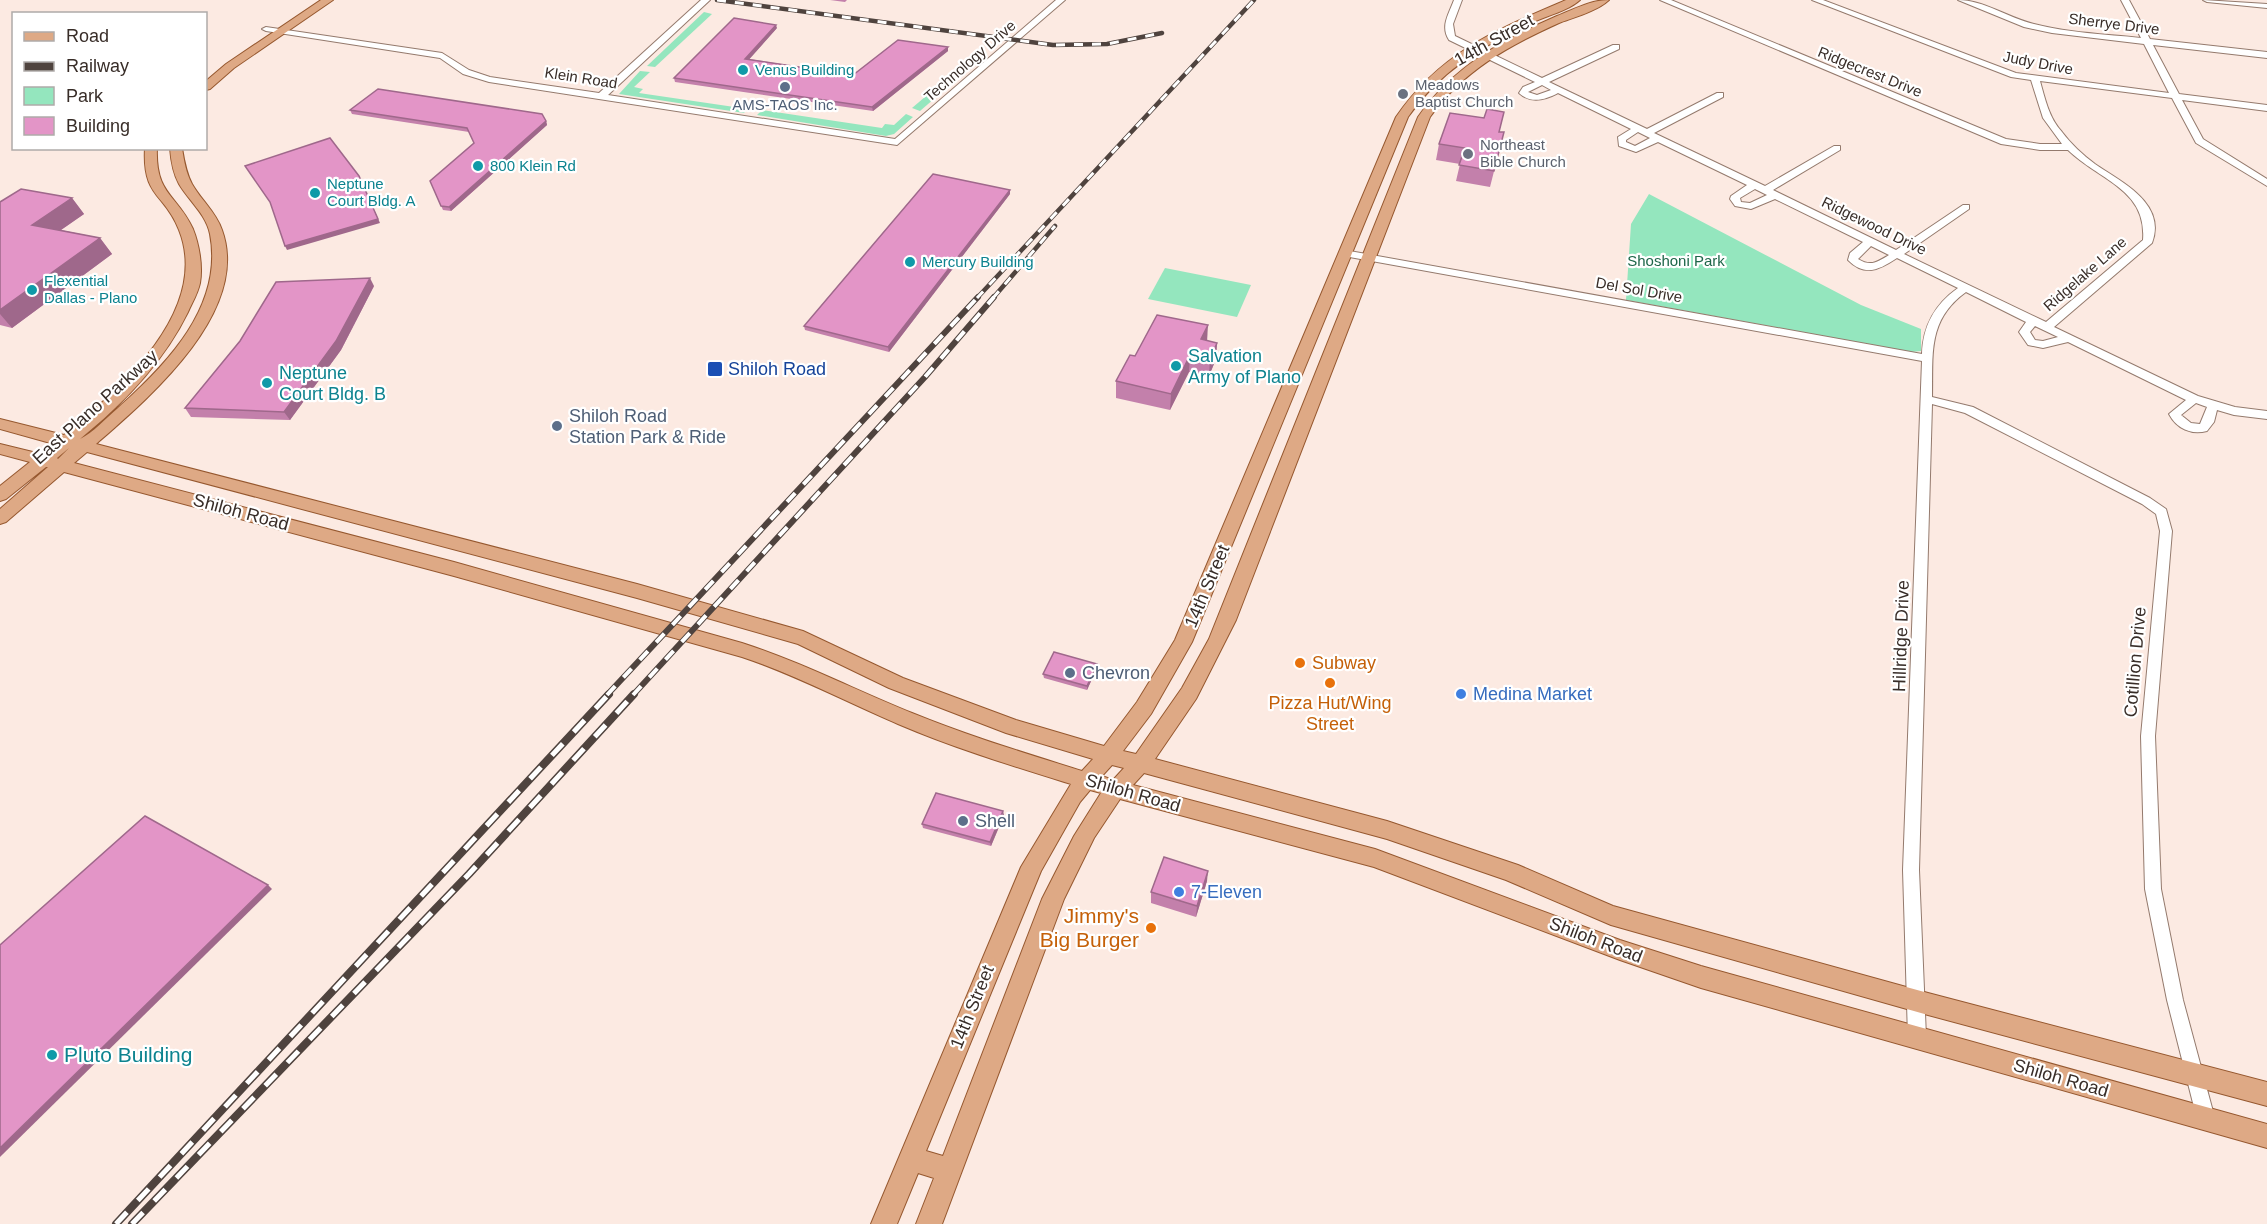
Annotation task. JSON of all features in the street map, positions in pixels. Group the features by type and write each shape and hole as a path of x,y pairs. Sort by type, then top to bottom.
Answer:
{"main road":[{"path":"213,65 310,0"},
{"path":"207,86 230,66 328,0"},
{"name":"14th Street","path":"884,1224 1032,867 1051,831 1085,780 1144,708 1183,642 1402,117 1421,91 1443,69 1473,48 1575,0"},
{"name":"14th Street","path":"929,1224 1058,889 1102,807 1141,763 1174,719 1206,664 1227,620 1424,117 1438,96 1488,54 1604,0"},
{"path":"1421,91 1438,96"},
{"name":"East Plano Parkway","path":"0,495 105,408 156,353 180,317 193,283 189,239 181,218 164,201 152,182 148,165 151,150"},
{"name":"East Plano Parkway","path":"0,518 155,382 179,356 208,310 217,279 219,259 216,230 204,209 186,189 177,169 176,150"},
{"path":"1378,171 1401,176"},
{"path":"193,283 217,279"},
{"path":"1288,389 1316,395"},
{"name":"Shiloh Road","path":"0,424 637,591 803,638 896,683 966,711 1107,755 1387,830 1511,872 1611,915 2267,1094"},
{"name":"Shiloh Road","path":"0,449 262,518 689,635 779,662 947,735 1118,790 1375,858 1620,950 1701,977 2267,1136"},
{"path":"262,518 283,498"},
{"path":"1231,530 1259,537"},
{"path":"804,672 825,648"},
{"path":"1375,858 1387,830"},
{"path":"910,1158 950,1171"}],"street":[{"path":"601,96 706,0"},
{"name":"Technology Drive","path":"897,142 1060,0"},
{"name":"Ridgewood Drive","path":"1458,0 1448,30 1452,38 2194,399 2267,416"},
{"name":"Ridgecrest Drive","path":"1664,0 2004,142 2040,147 2071,147"},
{"name":"Judy Drive","path":"1816,0 2014,75 2267,108"},
{"name":"Sherrye Drive","path":"1962,0 2044,29 2267,55"},
{"path":"2125,0 2199,141 2264,178"},
{"path":"2207,0 2267,6"},
{"name":"Klein Road","path":"266,29 442,56 465,72 479,77 897,142"},
{"path":"1560,89 1540,99 1525,95 1526,89 1616,47"},
{"name":"Ridgelake Lane","path":"2035,78 2047,117 2055,131 2091,165 2131,190 2141,203 2151,225 2148,241 2047,327"},
{"path":"1658,138 1636,149 1622,144 1621,139 1720,95"},
{"path":"1766,190 1837,148"},
{"path":"1755,185 1736,196 1735,200 1738,204 1751,206 1776,195"},
{"path":"1870,241 1853,258 1860,266 1877,267 1966,207"},
{"name":"Del Sol Drive","path":"1344,253 1928,359"},
{"name":"Hillridge Drive","path":"1917,1037 1911,870 1928,359 1931,329 1937,313 1948,299 1965,288"},
{"name":"Ridgelake Lane","path":"2033,321 2024,332 2028,340 2033,343 2048,346 2069,338"},
{"name":"Cotillion Drive","path":"1927,399 1969,411 2146,501 2162,512 2166,531 2148,736 2153,889 2175,1000 2194,1074"},
{"path":"2194,399 2175,414 2178,420 2189,427 2203,428 2208,422 2213,405"},
{"path":"2194,1074 2206,1119"}],"green space":[{"path":"704,12 712,14 655,67 647,66"},
{"path":"979,51 987,53 920,111 912,108"},
{"path":"640,71 650,72 634,87 643,89 639,93 748,109 744,113 619,94"},
{"path":"762,110 882,128 885,124 894,125 906,114 913,117 894,134 886,136 757,115"},
{"name":"Shoshoni Park","path":"1649,194 1861,305 1921,329 1921,351 1911,352 1626,300 1631,224"},
{"path":"1165,268 1251,285 1237,317 1148,299"}],"building":[{"name":"Venus Building","path":"734,18 776,25 745,59 853,75 898,40 948,47 872,107 674,78"},
{"name":"800 Klein Rd","path":"378,89 542,114 546,121 449,207 441,206 430,181 474,143 467,128 350,110"},
{"name":"Northeast Bible Church","path":"1487,109 1504,112 1499,132 1504,132 1494,171 1459,165 1465,148 1439,144 1450,113 1484,118"},
{"name":"Neptune Court Bldg. A","path":"330,138 359,176 378,219 285,246 270,202 245,166"},
{"name":"Mercury Building","path":"933,174 1010,190 888,347 804,326"},
{"path":"21,189 72,198 32,225 100,238 0,310 0,202"},
{"name":"Neptune Court Bldg. B","path":"370,278 336,341 284,412 185,408 240,341 276,282"},
{"name":"Salvation Army of Plano","path":"1157,315 1208,325 1201,339 1217,343 1210,359 1190,355 1171,394 1116,381 1130,355 1135,356"},
{"name":"Chevron","path":"1054,652 1097,664 1087,686 1043,674"},
{"name":"Shell","path":"936,793 1003,811 990,842 922,824"},
{"name":"Pluto Building","path":"145,816 268,885 0,1148 0,945"},
{"name":"7-Eleven","path":"1164,857 1208,871 1197,906 1151,892"}],"railway":[{"path":"717,0 1053,45 1107,44 1162,33"},
{"path":"977,298 1254,0"},
{"path":"993,298 1055,226"},
{"path":"607,695 978,297"},
{"path":"633,695 925,377 994,297"},
{"path":"116,1224 609,694"},
{"path":"132,1224 469,874 634,694"}],"place":[{"name":"Venus Building","path":"743,70"},
{"name":"AMS-TAOS Inc.","path":"785,87"},
{"name":"Meadows Baptist Church","path":"1403,94"},
{"name":"Northeast Bible Church","path":"1468,154"},
{"name":"800 Klein Rd","path":"478,166"},
{"name":"Neptune Court Bldg. A","path":"315,193"},
{"name":"Mercury Building","path":"910,262"},
{"name":"Flexential Dallas - Plano","path":"32,290"},
{"name":"Salvation Army of Plano","path":"1176,366"},
{"name":"Shiloh Road","path":"715,369"},
{"name":"Neptune Court Bldg. B","path":"267,383"},
{"name":"Shiloh Road Station Park & Ride","path":"557,426"},
{"name":"Subway","path":"1300,663"},
{"name":"Chevron","path":"1070,673"},
{"name":"Pizza Hut/Wing Street","path":"1330,683"},
{"name":"Medina Market","path":"1461,694"},
{"name":"Shell","path":"963,821"},
{"name":"7-Eleven","path":"1179,892"},
{"name":"Jimmy's Big Burger","path":"1151,928"},
{"name":"Pluto Building","path":"52,1055"}]}
